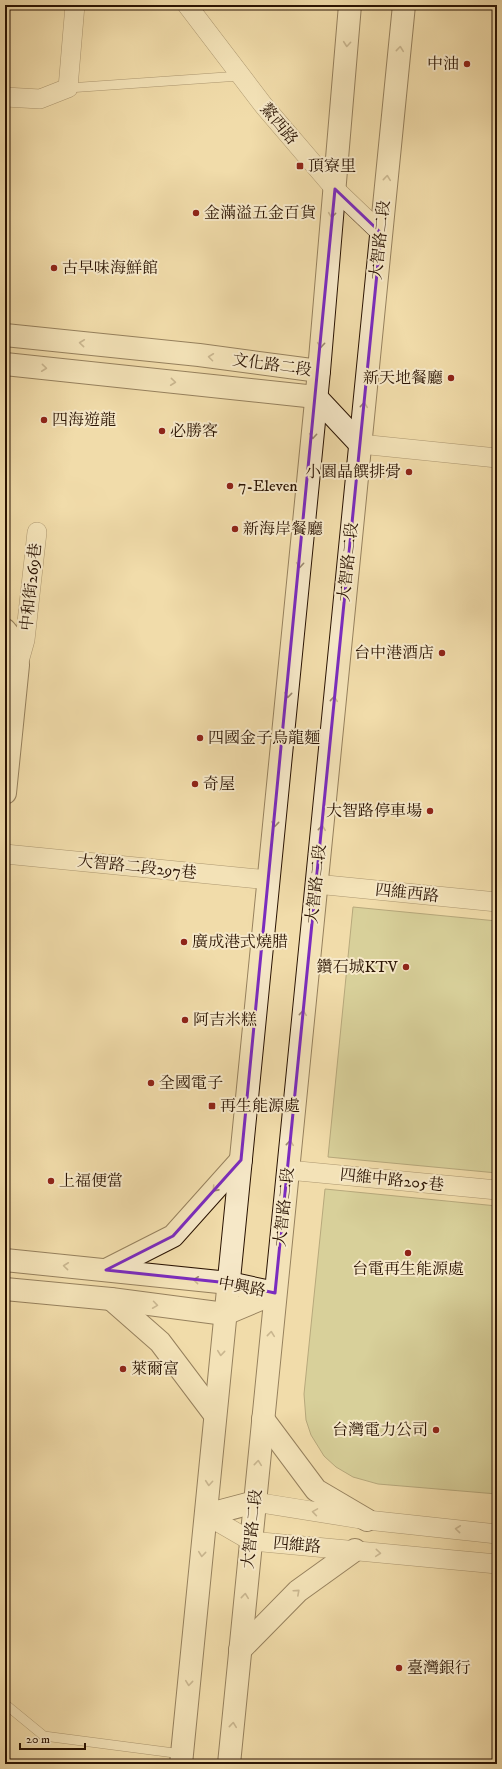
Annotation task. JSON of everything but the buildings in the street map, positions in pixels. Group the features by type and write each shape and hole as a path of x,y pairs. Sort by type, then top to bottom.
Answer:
{"street":[{"path":"5,97 40,99 68,88 75,5"},
{"name":"鰲西路","path":"187,5 240,76 335,188 381,233"},
{"path":"182,1759 319,371 350,5"},
{"name":"大智路二段","path":"229,1764 404,5"},
{"name":"文化路二段","path":"5,335 199,355 319,371 360,444"},
{"name":"文化路二段","path":"5,364 316,397 360,444"},
{"path":"360,444 497,458"},
{"name":"中和街269巷","path":"18,665 26,640 37,532"},
{"path":"5,630 14,643 18,665 5,793"},
{"name":"大智路二段297巷","path":"5,854 269,880"},
{"name":"四維西路","path":"316,884 497,902"},
{"path":"106,1270 173,1236 241,1160"},
{"name":"四維中路205巷","path":"288,1170 497,1190"},
{"name":"中興路","path":"5,1260 229,1283 275,1293"},
{"name":"中興路","path":"5,1289 111,1299 225,1314 275,1293"},
{"path":"111,1299 160,1342 215,1415"},
{"path":"263,1419 316,1490 367,1520"},
{"path":"206,1515 255,1502 367,1520 497,1534"},
{"name":"四維路","path":"206,1515 251,1541 497,1564"},
{"path":"240,1650 298,1591 355,1550"}],"lane":[{"path":"68,88 240,76"},
{"path":"5,1704 44,1736 182,1759"}],"highlighted area":[{"path":"335,189 381,233 275,1293 229,1283 106,1270 173,1236 241,1160"}],"green space":[{"path":"353,907 497,921 497,1173 328,1157"},
{"path":"325,1189 497,1206 497,1494 378,1484 353,1477 336,1467 324,1456 311,1435 306,1420 304,1394"}],"place":[{"name":"中油","path":"467,64"},
{"name":"頂寮里","path":"300,166"},
{"name":"金滿溢五金百貨","path":"196,213"},
{"name":"古早味海鮮館","path":"54,268"},
{"name":"新天地餐廳","path":"451,378"},
{"name":"四海遊龍","path":"44,420"},
{"name":"必勝客","path":"162,431"},
{"name":"小園晶饌排骨","path":"409,472"},
{"name":"7-Eleven","path":"230,486"},
{"name":"新海岸餐廳","path":"235,529"},
{"name":"台中港酒店","path":"442,653"},
{"name":"四國金子烏龍麵","path":"200,738"},
{"name":"奇屋","path":"195,784"},
{"name":"大智路停車場","path":"430,811"},
{"name":"廣成港式燒腊","path":"184,942"},
{"name":"鑽石城KTV","path":"406,967"},
{"name":"阿吉米糕","path":"185,1020"},
{"name":"全國電子","path":"151,1083"},
{"name":"再生能源處","path":"212,1106"},
{"name":"上福便當","path":"51,1181"},
{"name":"台電再生能源處","path":"408,1253"},
{"name":"萊爾富","path":"123,1369"},
{"name":"台灣電力公司","path":"436,1430"},
{"name":"臺灣銀行","path":"399,1668"}]}
